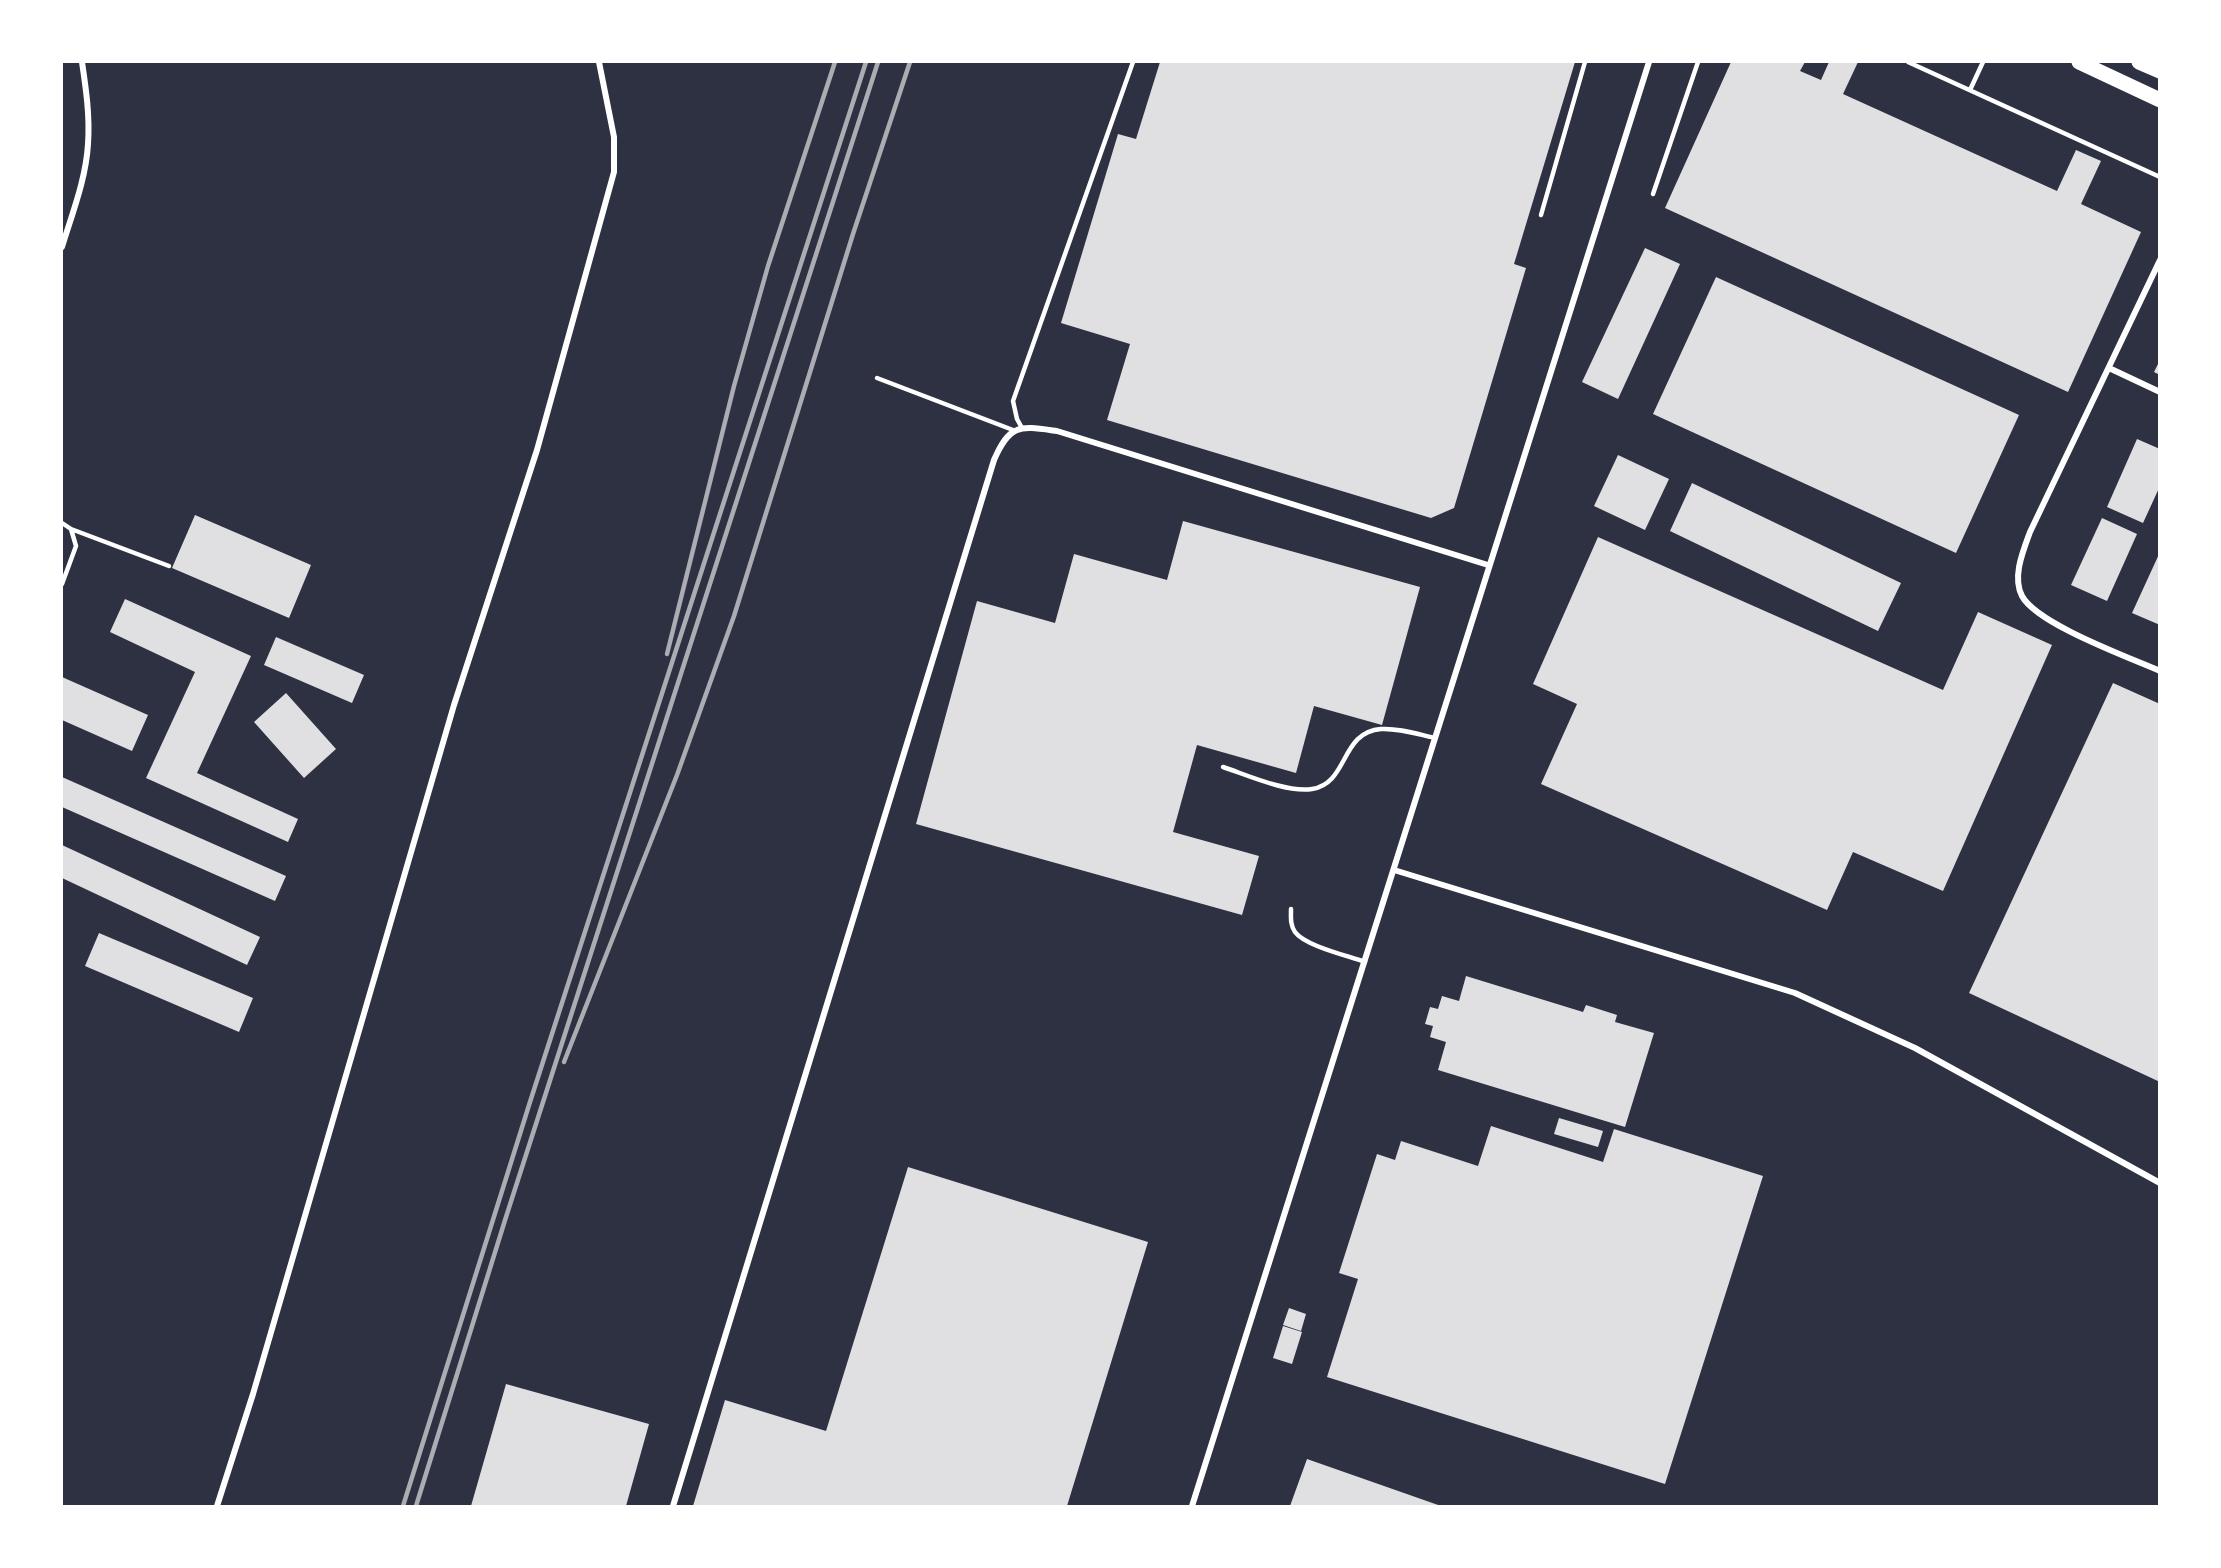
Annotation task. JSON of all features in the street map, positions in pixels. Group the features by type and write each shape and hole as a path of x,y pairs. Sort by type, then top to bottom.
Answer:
{"main road":[{"path":"2079,62 2160,100"},
{"path":"2139,62 2160,71"}],"street":[{"path":"62,247 64,229 80,190 88,146 88,108 82,62"},
{"path":"217,1506 253,1394 454,705 537,450 614,172 614,137 598,62"},
{"path":"1192,1506 1649,62"},
{"path":"2160,260 2030,532 2022,555 2019,578 2022,595 2035,612 2055,624 2160,671"},
{"path":"2109,368 2160,392"},
{"path":"673,1506 994,460 1002,442 1013,430 1022,428 1057,431 1488,565"},
{"path":"1394,870 1795,993 1915,1048 2160,1183"}],"lane":[{"path":"1022,428 1017,419 1013,401 1133,62"},
{"path":"1541,215 1585,62"},
{"path":"1653,194 1698,62"},
{"path":"1908,62 2158,176"},
{"path":"1970,90 1983,62"},
{"path":"877,378 1013,430"},
{"path":"62,523 71,529 170,566"},
{"path":"62,584 76,546 71,529"},
{"path":"1223,767 1289,788 1311,789 1327,784 1338,772 1347,753 1360,736 1379,729 1397,730 1435,738"},
{"path":"1291,909 1291,921 1295,932 1306,940 1365,962"}],"building":[{"path":"1160,62 1575,62 1514,264 1526,268 1454,508 1431,518 1107,420 1130,344 1061,323 1118,134 1136,139"},
{"path":"1731,62 1805,62 1800,71 1821,80 1829,62 1858,62 1843,94 2057,191 2076,150 2101,161 2081,204 2141,232 2068,392 1665,208"},
{"path":"1645,248 1680,264 1618,399 1582,382"},
{"path":"1716,277 2019,415 1956,553 1653,414"},
{"path":"2160,360 2160,375 2154,372"},
{"path":"2137,439 2160,449 2160,486 2143,523 2107,507"},
{"path":"1618,455 1669,479 1645,530 1594,506"},
{"path":"1692,483 1901,583 1878,631 1670,531"},
{"path":"195,515 311,565 289,618 172,568"},
{"path":"2102,518 2137,534 2107,601 2071,585"},
{"path":"1183,521 1420,587 1382,725 1314,706 1296,773 1197,745 1173,832 1259,856 1242,915 916,824 977,601 1055,623 1074,554 1167,580"},
{"path":"1598,537 1943,690 1978,612 2052,645 1943,891 1853,852 1827,910 1541,784 1577,704 1533,684"},
{"path":"2160,552 2160,625 2132,613"},
{"path":"125,599 251,656 197,773 298,819 288,842 146,778 195,672 110,632"},
{"path":"276,637 364,675 352,703 264,665"},
{"path":"62,677 148,715 132,751 62,720"},
{"path":"2113,683 2160,704 2160,1082 1969,993"},
{"path":"286,693 336,749 304,778 254,722"},
{"path":"62,777 286,876 275,901 62,807"},
{"path":"62,845 260,937 247,965 62,878"},
{"path":"99,933 253,998 239,1032 85,966"},
{"path":"1466,976 1583,1012 1586,1005 1617,1015 1615,1022 1654,1033 1625,1127 1438,1070 1446,1042 1430,1037 1433,1026 1425,1024 1430,1007 1438,1009 1442,996 1459,1001"},
{"path":"1559,1118 1603,1131 1598,1147 1554,1134"},
{"path":"1491,1126 1603,1162 1614,1129 1763,1176 1665,1484 1327,1377 1358,1279 1339,1273 1377,1154 1395,1160 1401,1141 1478,1166"},
{"path":"908,1167 1148,1242 1067,1506 693,1506 725,1400 826,1431"},
{"path":"1289,1308 1306,1314 1301,1331 1283,1325"},
{"path":"1283,1326 1302,1332 1292,1364 1273,1358"},
{"path":"506,1384 649,1424 626,1506 471,1506"},
{"path":"1307,1459 1441,1506 1290,1506"}],"railway":[{"path":"667,654 734,386 768,266 835,62"},
{"path":"403,1506 530,1102 866,62"},
{"path":"416,1506 506,1217 878,62"},
{"path":"564,1062 677,775 734,616 853,234 910,62"}]}
